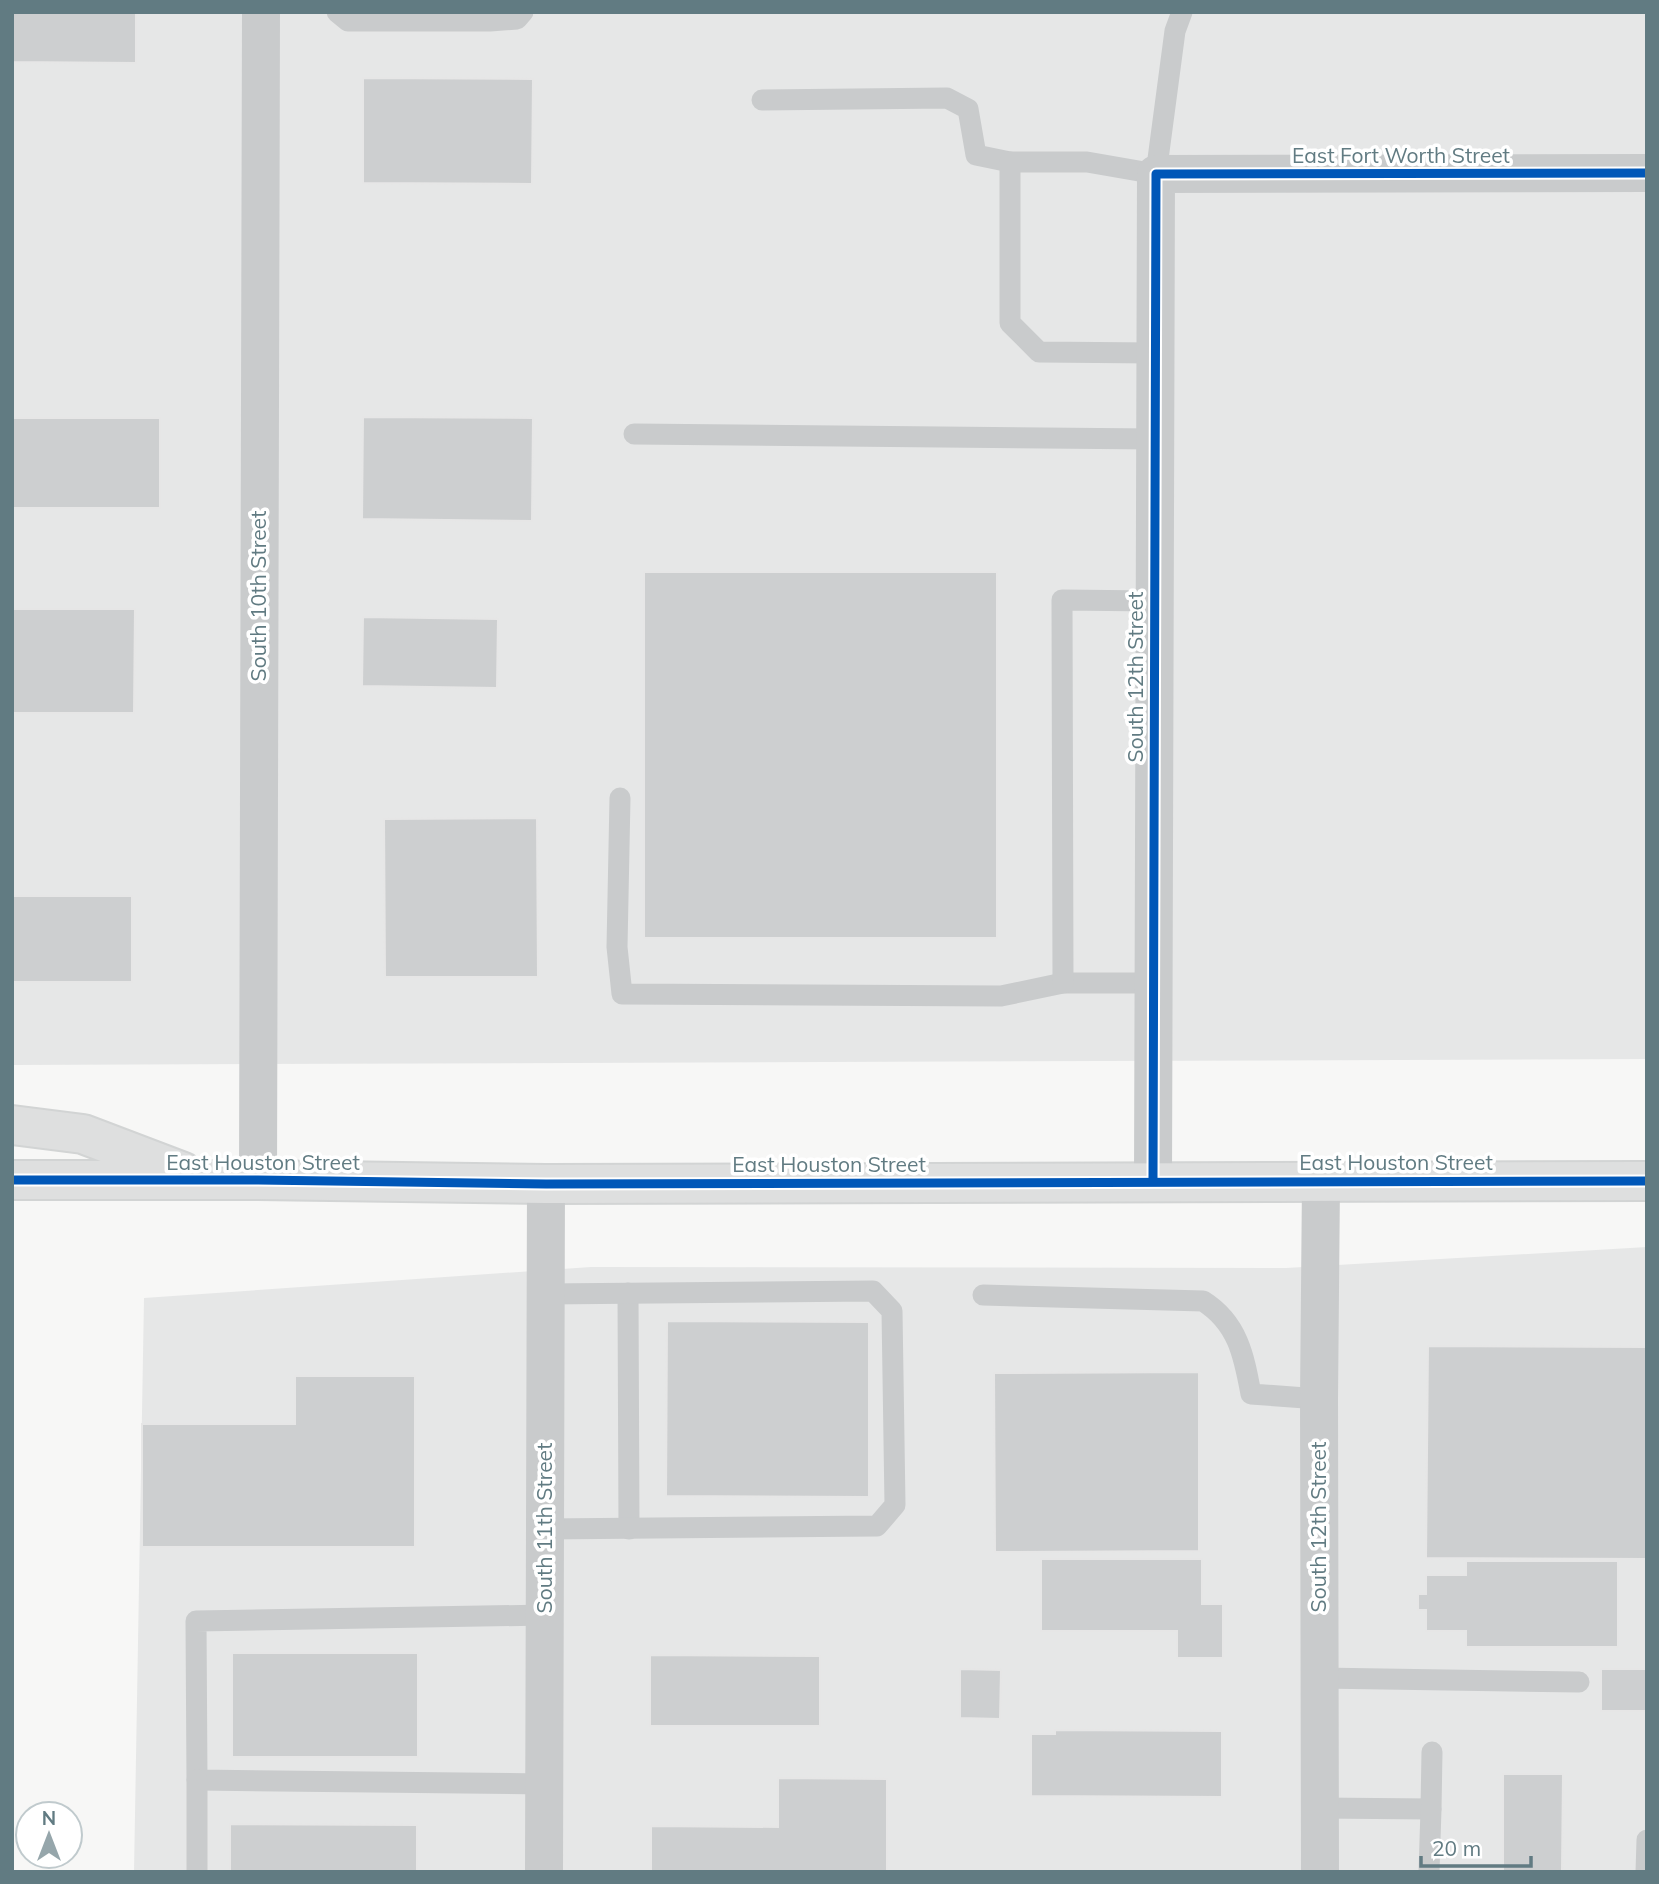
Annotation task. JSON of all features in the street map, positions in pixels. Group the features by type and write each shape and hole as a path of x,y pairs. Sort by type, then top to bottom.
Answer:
{"street":[{"name":"South 10th Street","path":"258,1180 261,12"},
{"name":"East Fort Worth Street","path":"1156,174 1647,173"},
{"name":"South 12th Street","path":"1153,1181 1156,174"},
{"path":"12,1125 83,1135 204,1180"},
{"name":"East Houston Street","path":"12,1180 546,1184 1647,1181"},
{"name":"South 12th Street","path":"1320,1872 1321,1182"},
{"name":"South 11th Street","path":"544,1872 546,1184"}],"lane":[{"path":"337,12 348,21 490,21 517,19 523,12"},
{"path":"762,100 947,98 968,109 976,155 1010,162 1087,162 1156,174 1175,32 1182,12"},
{"path":"1010,162 1010,323 1039,352 1154,353"},
{"path":"634,434 1154,439"},
{"path":"1063,983 1062,600 1154,601"},
{"path":"620,798 617,947 622,994 1001,996 1063,983 1153,983"},
{"path":"545,1529 877,1526 895,1505 892,1311 873,1291 546,1293"},
{"path":"628,1293 629,1529"},
{"path":"983,1295 1203,1301 1219,1311 1243,1351 1251,1394 1319,1399"},
{"path":"197,1872 196,1621 545,1615"},
{"path":"1320,1678 1579,1682"},
{"path":"1429,1872 1432,1752"},
{"path":"197,1780 545,1784"},
{"path":"1320,1808 1431,1809"},
{"path":"1646,1872 1647,1840"}],"shaded area":[{"path":"12,12 1647,12 1647,1059 12,1065"},
{"path":"1647,1247 1647,1872 134,1872 144,1298 591,1267 1286,1268"}],"building":[{"path":"12,12 136,12 136,63 12,62"},
{"path":"363,78 533,79 532,184 363,183"},
{"path":"363,417 533,418 532,521 362,519"},
{"path":"12,418 160,418 160,508 12,508"},
{"path":"644,572 997,572 997,938 644,938"},
{"path":"12,609 135,609 134,713 12,713"},
{"path":"363,617 498,619 497,688 362,686"},
{"path":"537,818 538,977 385,977 384,819"},
{"path":"12,896 132,896 132,982 12,982"},
{"path":"667,1321 869,1322 869,1497 666,1496"},
{"path":"1428,1346 1647,1347 1647,1559 1426,1558"},
{"path":"1199,1372 1199,1551 995,1552 994,1373"},
{"path":"295,1376 415,1376 415,1547 142,1547 142,1424 295,1424"},
{"path":"1041,1559 1202,1559 1202,1604 1223,1604 1223,1658 1177,1658 1177,1631 1041,1631"},
{"path":"1466,1561 1618,1561 1618,1647 1466,1647 1466,1631 1426,1631 1426,1610 1418,1610 1418,1594 1426,1594 1426,1575 1466,1575"},
{"path":"232,1653 418,1653 418,1757 232,1757"},
{"path":"650,1655 820,1656 820,1726 650,1726"},
{"path":"960,1669 1001,1670 1000,1719 960,1718"},
{"path":"1601,1669 1647,1669 1647,1711 1601,1711"},
{"path":"1055,1730 1222,1731 1222,1797 1031,1796 1031,1734 1055,1734"},
{"path":"1503,1774 1563,1774 1562,1871 1503,1871"},
{"path":"778,1778 887,1779 887,1872 651,1872 651,1826 778,1827"},
{"path":"230,1824 417,1825 417,1872 230,1872"}],"cycle path":[{"path":"1153,1181 1156,174 1647,173"},
{"path":"12,1180 546,1184 1647,1181"}]}
